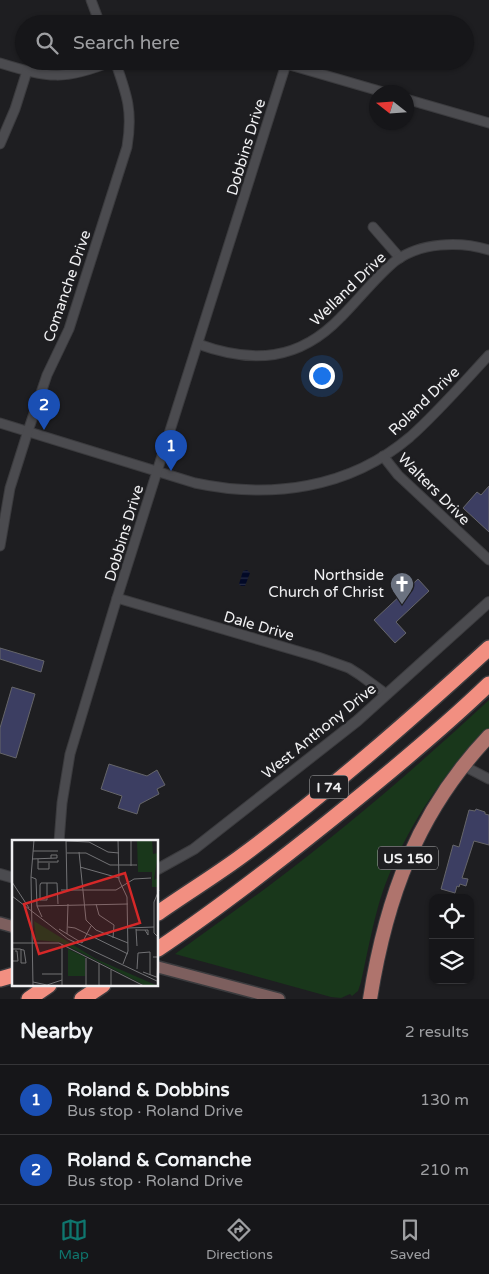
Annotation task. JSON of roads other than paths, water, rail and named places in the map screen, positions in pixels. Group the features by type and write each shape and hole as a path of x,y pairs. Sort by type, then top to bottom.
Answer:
{"highway":[{"name":"I 74","path":"159,912 239,858 370,754 489,648"},
{"name":"I 74","path":"159,948 230,898 314,833 417,749 489,684"},
{"path":"159,899 239,858"},
{"path":"29,999 48,986"},
{"path":"82,999 102,986"}],"main road":[{"name":"US 150","path":"370,999 380,943 402,872 422,828 438,800 489,736"},
{"path":"159,966 279,999"}],"street":[{"path":"91,0 97,15"},
{"path":"0,63 15,67"},
{"path":"24,70 46,75 64,76 92,70"},
{"name":"Comanche Drive","path":"0,546 10,488 28,431 47,374 69,329 127,147 130,128 129,107 126,92 117,70"},
{"name":"Dobbins Drive","path":"59,840 62,803 70,754 284,70"},
{"path":"307,70 369,88"},
{"path":"0,144 15,109 27,71"},
{"path":"414,102 489,123"},
{"path":"373,227 400,258"},
{"name":"Welland Drive","path":"198,344 224,352 257,357 287,352 302,347 323,334 400,258 421,250 449,245 465,244 489,250"},
{"name":"Roland Drive","path":"0,423 157,472 220,488 269,491 314,485 341,478 383,456 408,438 426,422 489,355"},
{"name":"Walters Drive","path":"383,456 398,475 489,560"},
{"name":"Dale Drive","path":"118,598 331,662 360,675 386,694"},
{"name":"West Anthony Drive","path":"159,868 194,849 357,721 489,602"},
{"path":"464,766 489,779"}],"water":[{"path":"247,570 250,573 245,586 241,586 239,584 243,571"}],"place":[{"name":"Roland & Comanche","path":"44,430"},
{"name":"Roland & Dobbins","path":"171,471"},
{"name":"Northside Church of Christ","path":"402,605"}]}
